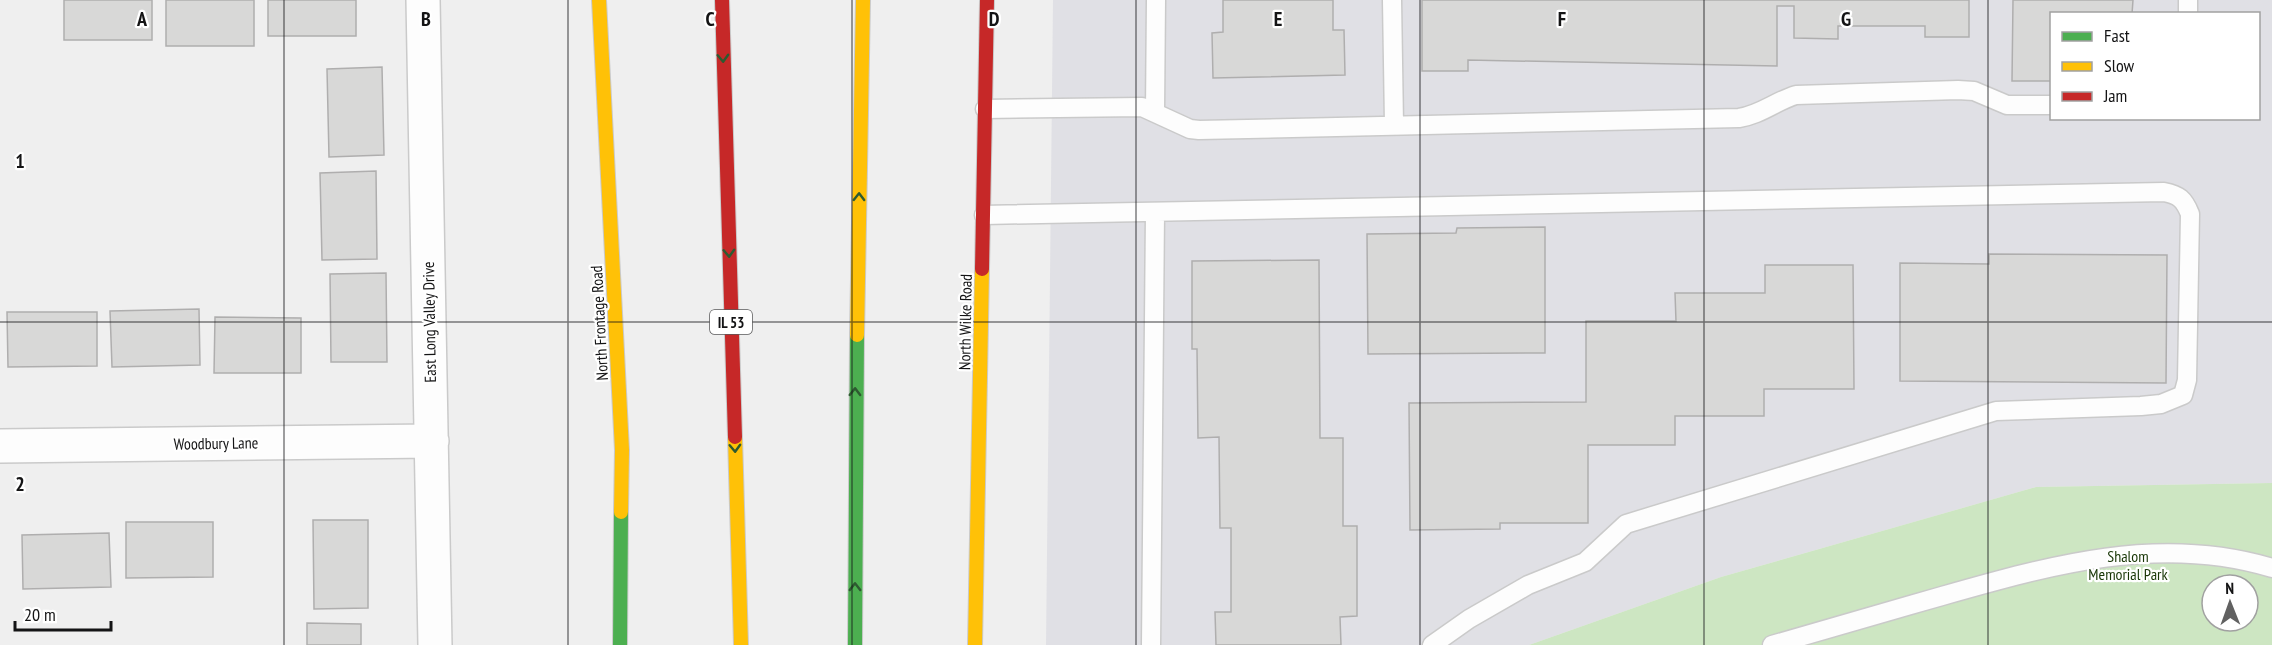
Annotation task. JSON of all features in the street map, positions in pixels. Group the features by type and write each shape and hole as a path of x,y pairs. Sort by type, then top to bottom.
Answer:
{"main road":[{"name":"North Frontage Road","path":"599,0 622,450 620,645"},
{"name":"IL 53","path":"722,0 741,645"},
{"path":"855,645 855,412 863,0"},
{"name":"North Wilke Road","path":"975,645 987,0"}],"street":[{"name":"East Long Valley Drive","path":"423,0 435,645"},
{"name":"Woodbury Lane","path":"0,446 432,441"}],"lane":[{"path":"1155,111 1156,0"},
{"path":"1392,0 1394,124"},
{"path":"985,109 1142,107 1155,111 1180,125 1199,130 1738,118 1753,116 1778,101 1796,95 1947,90 1974,92 2007,105 2050,105"},
{"path":"984,215 2164,192 2176,194 2185,201 2190,214 2187,380 2183,395 2161,404 2140,406 1996,411 1626,524 1585,562 1528,585 1469,619 1432,645"},
{"path":"1151,645 1155,213"},
{"path":"1772,645 2044,566 2148,552 2235,556 2272,568"}],"shaded area":[{"path":"1053,0 2272,0 2272,483 2036,487 1721,577 1529,645 1046,645"}],"green space":[{"name":"Shalom Memorial Park","path":"2272,483 2272,645 1529,645 1721,577 2036,487"}],"building":[{"path":"64,0 152,0 152,40 64,40"},
{"path":"166,0 254,0 254,46 166,46"},
{"path":"268,0 356,0 356,36 268,36"},
{"path":"1223,0 1333,0 1333,30 1344,30 1345,75 1213,78 1212,33 1223,32"},
{"path":"1422,0 1969,0 1969,37 1925,37 1925,26 1838,26 1838,39 1794,38 1794,6 1777,6 1777,66 1468,60 1468,71 1422,71"},
{"path":"2013,0 2133,0 2132,12 2050,12 2050,81 2012,81"},
{"path":"382,67 384,155 329,157 327,69"},
{"path":"376,171 377,259 322,260 320,173"},
{"path":"1545,227 1545,353 1368,354 1367,234 1456,233 1457,228"},
{"path":"1989,254 2167,255 2166,383 1900,381 1900,263 1989,264"},
{"path":"1319,260 1320,438 1343,438 1343,526 1357,526 1357,616 1340,617 1341,645 1216,645 1215,612 1231,612 1231,528 1220,528 1219,437 1198,438 1197,349 1192,349 1192,261"},
{"path":"1765,265 1853,265 1854,389 1764,389 1764,416 1675,416 1675,445 1588,445 1588,523 1500,523 1500,529 1410,530 1409,403 1586,402 1586,321 1676,321 1675,293 1765,293"},
{"path":"386,273 387,362 331,362 330,274"},
{"path":"199,309 200,365 112,367 110,311"},
{"path":"7,312 97,312 97,366 8,367"},
{"path":"215,317 301,318 301,373 214,373"},
{"path":"313,520 368,520 368,608 314,609"},
{"path":"126,522 213,522 213,577 126,578"},
{"path":"109,533 111,587 23,589 22,535"},
{"path":"307,623 361,624 361,645 307,645"}],"traffic: fast":[{"path":"855,645 857,335"},
{"path":"620,645 621,512"}],"traffic: slow":[{"path":"599,0 622,450 621,512"},
{"path":"857,335 863,0"},
{"path":"975,645 982,269"},
{"path":"735,437 741,645"}],"traffic: jam":[{"path":"722,0 735,437"},
{"path":"982,269 987,0"}]}
